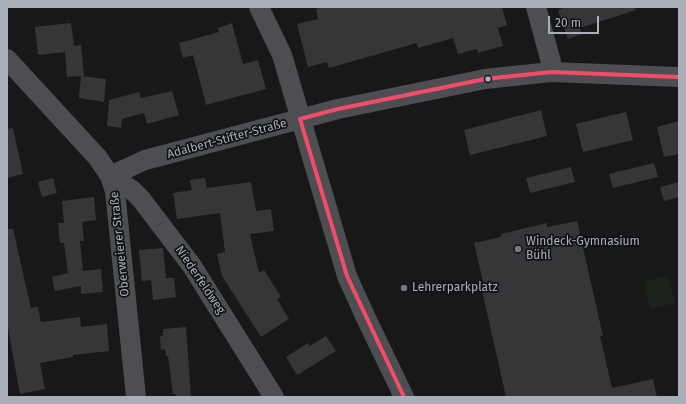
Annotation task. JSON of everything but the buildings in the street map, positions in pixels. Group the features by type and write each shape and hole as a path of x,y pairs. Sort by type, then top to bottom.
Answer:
{"street":[{"path":"259,7 282,54 347,276 404,397"},
{"path":"536,7 551,62 552,72"},
{"name":"Oberweierer Straße","path":"7,58 98,158 110,176 115,191 136,397"},
{"name":"Adalbert-Stifter-Straße","path":"110,176 145,160 338,109 420,91 485,79 552,72 679,77"},
{"name":"Niederfeldweg","path":"110,176 130,188 142,199 192,266 274,397"}],"shaded area":[{"path":"668,276 675,303 650,309 644,282"}],"transit line":[{"path":"404,397 347,276 300,119 338,109 485,79 551,72 679,77"}],"place":[{"name":"Windeck-Gymnasium Bühl","path":"518,249"},
{"name":"Lehrerparkplatz","path":"404,288"}]}
